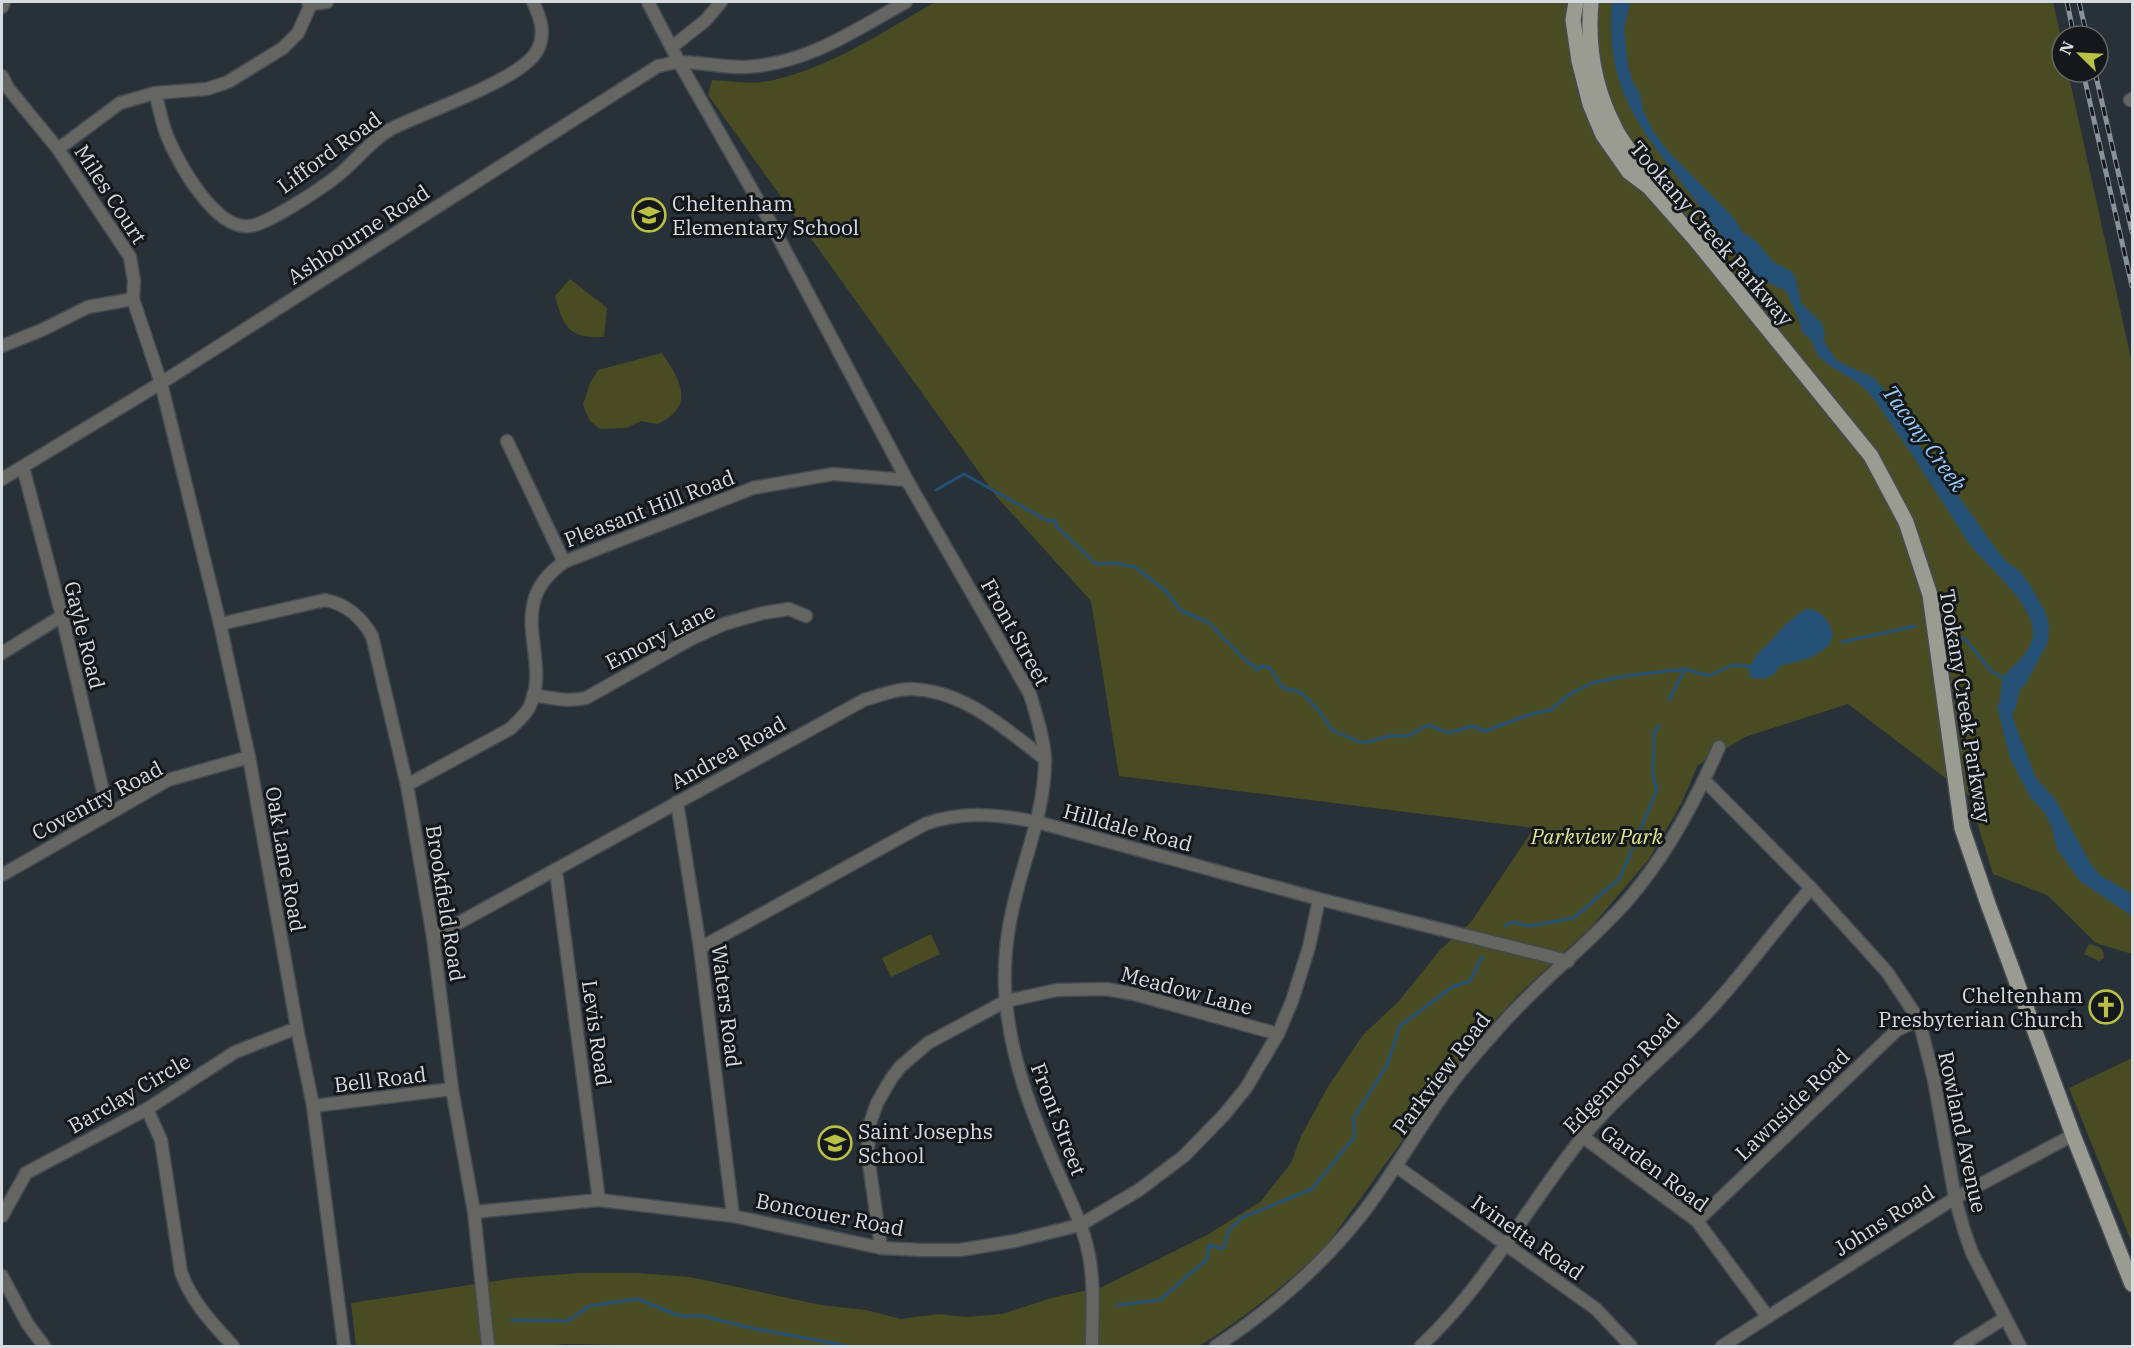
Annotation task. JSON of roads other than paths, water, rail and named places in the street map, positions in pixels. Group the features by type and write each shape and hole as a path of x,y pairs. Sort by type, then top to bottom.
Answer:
{"main road":[{"name":"Tookany Creek Parkway","path":"1576,2 1573,21 1579,61 1590,104 1604,135 1629,172 1649,188 1702,248 1871,456 1906,522 1930,595 1962,828 2073,1135 2133,1284"},
{"name":"Tookany Creek Parkway","path":"1591,2 1588,30 1591,57 1602,100 1649,188"}],"street":[{"path":"2,8 4,2"},
{"path":"58,149 120,103 155,93 207,89 228,82 283,48 298,33 309,3 327,2"},
{"name":"Lifford Road","path":"155,93 165,132 176,156 207,204 219,216 234,224 247,227 263,223 336,177 390,129 483,88 526,66 538,50 543,26 533,2"},
{"path":"648,2 679,62 725,67 783,62 820,49 906,2"},
{"path":"672,47 706,20 722,2"},
{"name":"Ashbourne Road","path":"2,479 161,384 640,76 658,66 679,62"},
{"name":"Front Street","path":"679,62 768,218 907,480 1030,694 1040,729 1045,759 1043,790 1037,822 1013,908 1005,966 1006,1001 1012,1047 1021,1081 1080,1225 1090,1262 1092,1347"},
{"name":"Miles Court","path":"2,76 8,88 58,149 130,257 134,280 133,299 161,384"},
{"path":"2,346 42,330 88,307 133,299"},
{"name":"Oak Lane Road","path":"161,384 220,624 249,757 313,1106 344,1347"},
{"path":"507,441 564,562"},
{"name":"Gayle Road","path":"22,467 62,616 108,813"},
{"name":"Pleasant Hill Road","path":"407,785 510,729 522,718 529,707 536,678 530,623 531,610 545,579 564,562 753,488 833,474 907,480"},
{"name":"Brookfield Road","path":"220,624 312,601 325,600 335,602 356,616 366,625 372,636 407,785 433,937 452,1089 474,1212 488,1347"},
{"name":"Emory Lane","path":"533,695 570,700 586,698 684,642 724,624 763,613 789,609 806,616"},
{"path":"2,653 62,616"},
{"name":"Andrea Road","path":"433,937 864,700 908,689 926,691 967,703 996,721 1045,759"},
{"name":"Parkview Road","path":"1216,1347 1305,1277 1328,1254 1364,1211 1460,1072 1528,996 1568,961 1626,903 1645,878 1704,780 1719,747"},
{"name":"Coventry Road","path":"2,874 168,780 249,757"},
{"name":"Rowland Avenue","path":"1704,780 1810,888 1887,972 1919,1020 1934,1080 1955,1198 1972,1253 2020,1347"},
{"name":"Waters Road","path":"677,802 700,948 733,1216"},
{"name":"Hilldale Road","path":"700,948 925,824 945,817 978,814 1010,816 1037,822 1319,899 1568,961"},
{"name":"Levis Road","path":"556,871 599,1200"},
{"name":"Edgemoor Road","path":"1421,1347 1466,1300 1582,1137 1629,1086 1687,1033 1716,1002 1810,888"},
{"name":"Boncouer Road","path":"474,1212 599,1200 733,1216 881,1248 960,1250 1016,1241 1080,1225 1139,1190 1184,1156 1203,1138 1246,1088 1278,1034 1292,1001 1309,947 1319,899"},
{"name":"Meadow Lane","path":"881,1248 868,1156 869,1126 883,1092 900,1067 928,1043 1006,1001 1057,990 1106,989 1134,994 1278,1034"},
{"name":"Lawnside Road","path":"1697,1221 1898,1030 1919,1020"},
{"name":"Barclay Circle","path":"2,1216 26,1173 147,1109 236,1052 297,1028"},
{"name":"Bell Road","path":"313,1106 452,1089"},
{"path":"147,1109 162,1140 181,1272 186,1288 232,1347"},
{"name":"Johns Road","path":"1722,1347 1955,1198 2073,1135"},
{"name":"Garden Road","path":"1582,1137 1697,1221 1767,1317"},
{"name":"Ivinetta Road","path":"1396,1166 1596,1309 1631,1347"},
{"path":"2,1276 27,1323 44,1347"},
{"path":"1960,1347 2005,1318"}],"water":[{"path":"1612,2 1630,2 1624,28 1628,66 1653,131 1668,151 1733,217 1743,232 1757,242 1773,262 1791,271 1796,278 1801,303 1822,323 1825,334 1823,340 1837,361 1874,378 1886,391 1893,407 1933,465 1952,487 1999,553 2020,571 2046,613 2049,625 2048,642 2025,685 2019,691 2012,715 2036,778 2055,799 2091,864 2100,875 2132,894 2132,916 2080,881 2057,849 2053,831 2045,813 2030,797 2010,758 1997,706 2000,701 2002,678 2023,656 2033,637 2030,619 2025,608 1967,541 1875,400 1860,385 1820,358 1810,339 1803,334 1786,291 1755,279 1654,146 1629,105 1620,83 1614,60 1611,33"},
{"path":"1805,609 1820,613 1827,620 1833,635 1829,646 1810,658 1780,666 1773,675 1763,679 1751,678 1748,667 1756,655 1784,626"}],"waterway":[{"path":"936,490 964,474 1048,521 1055,520 1057,527 1096,564 1115,563 1135,567 1166,591 1181,611 1208,622 1258,670 1261,666 1270,668 1282,687 1302,693 1320,712 1332,730 1359,742 1368,742 1388,736 1408,736 1428,725 1449,733 1472,726 1485,731 1531,714 1551,710 1570,694 1592,683 1625,676 1685,669"},
{"path":"1842,642 1915,626"},
{"path":"1958,640 1965,639 1991,671 2003,678"},
{"path":"1669,700 1685,669 1709,676 1733,665 1750,666"},
{"path":"1505,926 1512,922 1530,926 1574,918 1620,878 1657,790 1653,774 1654,733 1659,726"},
{"path":"1117,1305 1160,1300 1207,1259 1209,1245 1223,1249 1229,1230 1241,1218 1312,1189 1355,1136 1353,1119 1387,1065 1400,1026 1452,987 1470,981 1482,957"},
{"path":"511,1320 568,1321 589,1306 638,1299 680,1316 702,1316 847,1346"}],"railway":[{"path":"2067,2 2072,24"},
{"path":"2079,2 2084,24"},
{"path":"2086,84 2132,286"},
{"path":"2098,84 2132,232"}],"place":[{"name":"Cheltenham Elementary School","path":"649,215"},
{"name":"Cheltenham Presbyterian Church","path":"2106,1007"},
{"name":"Saint Josephs School","path":"835,1143"}],"water label":[{"name":"Tacony Creek","path":"1925,438"}],"park label":[{"name":"Parkview Park","path":"1597,836"}]}
